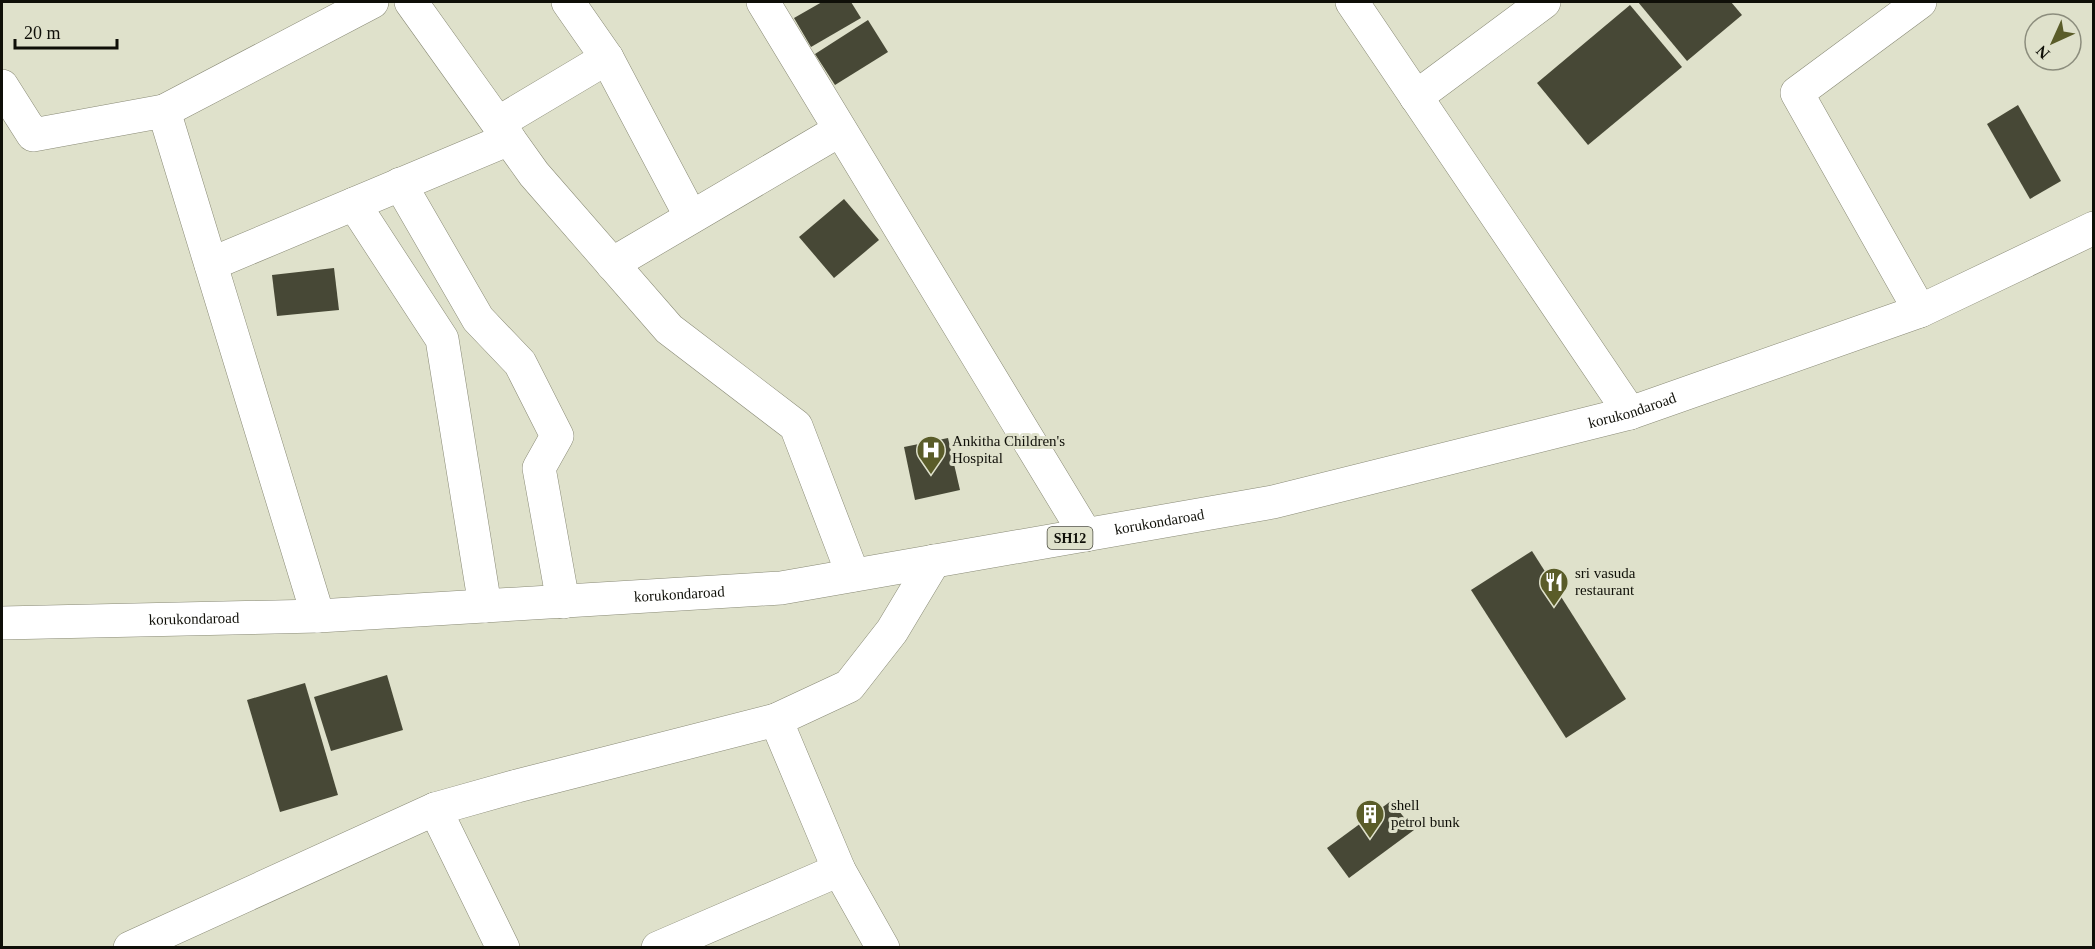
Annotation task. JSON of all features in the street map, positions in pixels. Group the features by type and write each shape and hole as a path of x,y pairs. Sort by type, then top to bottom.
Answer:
{"street":[{"path":"2,86 33,135 164,111 372,2"},
{"path":"411,2 534,174 669,330 796,426 853,576"},
{"path":"568,2 607,58 690,217"},
{"path":"763,2 1086,535"},
{"path":"1352,2 1630,413"},
{"path":"1416,97 1544,2"},
{"path":"1920,2 1797,93 1920,311"},
{"path":"211,264 400,184 503,131 607,58"},
{"path":"164,111 318,616"},
{"path":"612,264 840,130"},
{"path":"400,184 478,319 520,363 557,436 539,468 563,602"},
{"path":"354,204 442,339 485,606"},
{"name":"korukondaroad","path":"2,623 318,616 781,588 1273,502 1630,413 1920,311 2094,228"},
{"path":"130,948 435,809 776,720 849,686 892,631 934,561"},
{"path":"776,720 839,870 883,948"},
{"path":"435,809 503,948"},
{"path":"658,948 839,870"}],"building":[{"path":"822,2 851,2 861,18 811,47 794,18"},
{"path":"1638,2 1731,2 1742,15 1687,61"},
{"path":"1630,5 1682,67 1588,145 1537,83"},
{"path":"868,20 888,52 835,85 815,54"},
{"path":"2018,105 2061,181 2030,199 1987,124"},
{"path":"844,199 879,240 834,278 799,237"},
{"path":"334,268 339,310 277,316 272,275"},
{"path":"948,438 960,490 915,500 904,447"},
{"path":"1532,551 1626,699 1566,738 1471,590"},
{"path":"387,675 403,730 331,751 314,697"},
{"path":"305,683 338,795 280,812 247,700"},
{"name":"shell petrol bunk","path":"1391,801 1414,830 1349,878 1327,848"}],"place":[{"name":"Ankitha Children's Hospital","path":"931,476"},
{"name":"sri vasuda restaurant","path":"1554,608"},
{"name":"shell petrol bunk","path":"1370,840"}]}
